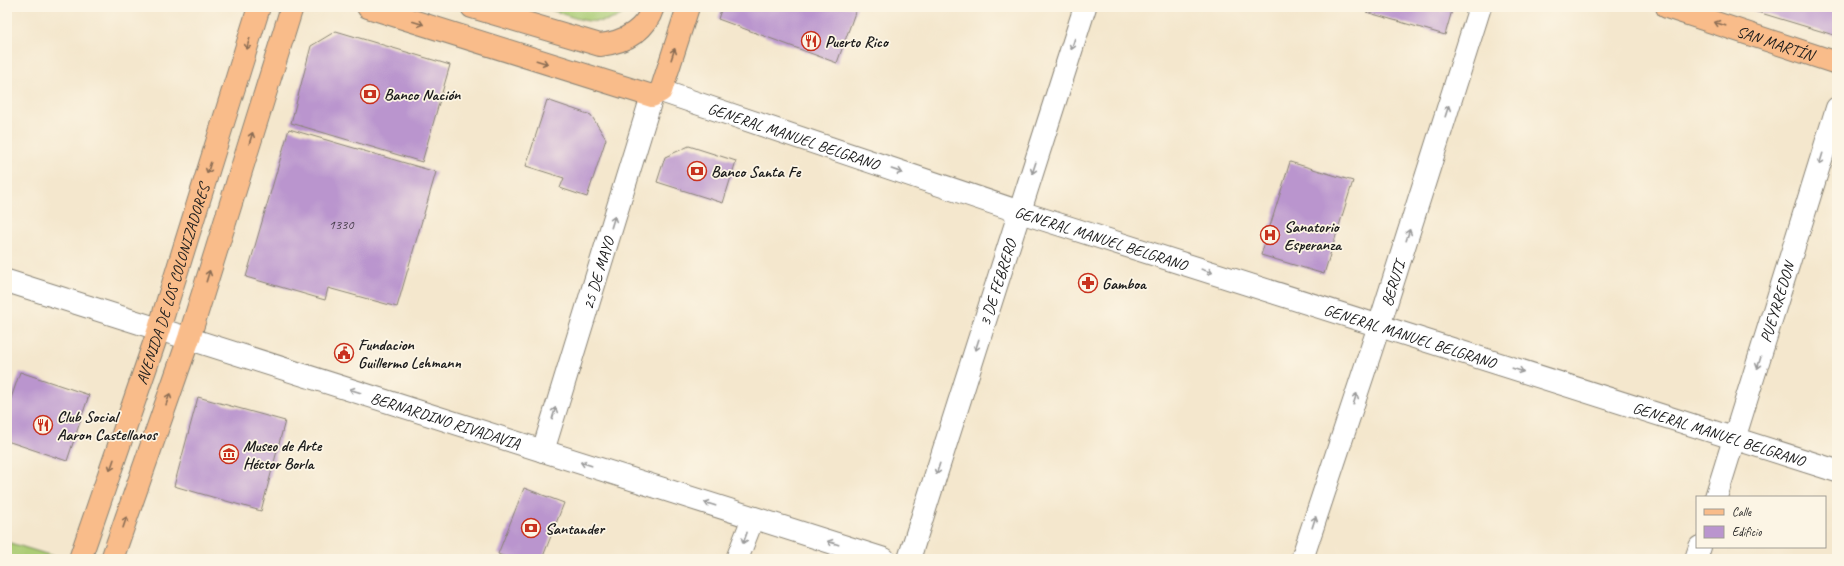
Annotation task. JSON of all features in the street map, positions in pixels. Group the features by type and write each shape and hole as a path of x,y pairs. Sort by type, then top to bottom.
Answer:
{"main road":[{"name":"AVENIDA DE LOS COLONIZADORES","path":"80,559 159,329 259,7"},
{"name":"AVENIDA DE LOS COLONIZADORES","path":"112,559 188,338 292,7"},
{"name":"GENERAL MANUEL BELGRANO","path":"368,7 657,94"},
{"path":"472,7 600,45 615,43 631,36 643,25 653,7"},
{"name":"25 DE MAYO","path":"657,94 688,7"},
{"name":"SAN MARTÍN","path":"1667,7 1837,63"}],"street":[{"name":"3 DE FEBRERO","path":"909,559 1085,7"},
{"name":"BERUTI","path":"1302,559 1379,326 1480,7"},
{"name":"GENERAL MANUEL BELGRANO","path":"657,94 1020,212 1837,471"},
{"name":"25 DE MAYO","path":"543,451 657,94"},
{"name":"PUEYRREDON","path":"1716,496 1837,108"},
{"name":"BERNARDINO RIVADAVIA","path":"7,281 884,559"},
{"path":"737,559 753,518"},
{"path":"1696,559 1700,548"}],"green space":[{"path":"542,7 632,7 621,15 610,20 599,22 577,19"},
{"path":"7,542 53,556 53,559 7,559"}],"building":[{"name":"Puerto Rico","path":"722,7 857,7 837,63 718,19"},
{"path":"1367,7 1453,7 1445,35 1366,12"},
{"path":"1741,7 1837,7 1837,36"},
{"name":"Banco Nación","path":"336,31 450,65 422,162 291,123 311,46"},
{"path":"547,100 591,115 606,139 587,197 560,188 564,178 526,166"},
{"path":"289,129 436,172 397,307 328,288 325,300 246,277"},
{"name":"Banco Santa Fe","path":"689,146 736,161 723,203 657,182 665,157"},
{"path":"1290,162 1353,181 1324,274 1261,255"},
{"name":"Club Social Aaron Castellanos","path":"20,372 89,395 67,461 7,441 7,410"},
{"name":"Museo de Arte Héctor Borla","path":"198,397 285,421 261,511 174,486"},
{"name":"Santander","path":"524,488 564,503 542,559 511,559 498,554"}],"place":[{"name":"Puerto Rico","path":"811,41"},
{"name":"Banco Nación","path":"370,94"},
{"name":"Banco Santa Fe","path":"697,171"},
{"name":"Sanatorio Esperanza","path":"1270,235"},
{"name":"Gamboa","path":"1088,283"},
{"name":"Fundacion Guillermo Lehmann","path":"344,353"},
{"name":"Club Social Aaron Castellanos","path":"43,425"},
{"name":"Museo de Arte Héctor Borla","path":"229,454"},
{"name":"Santander","path":"531,528"}]}
